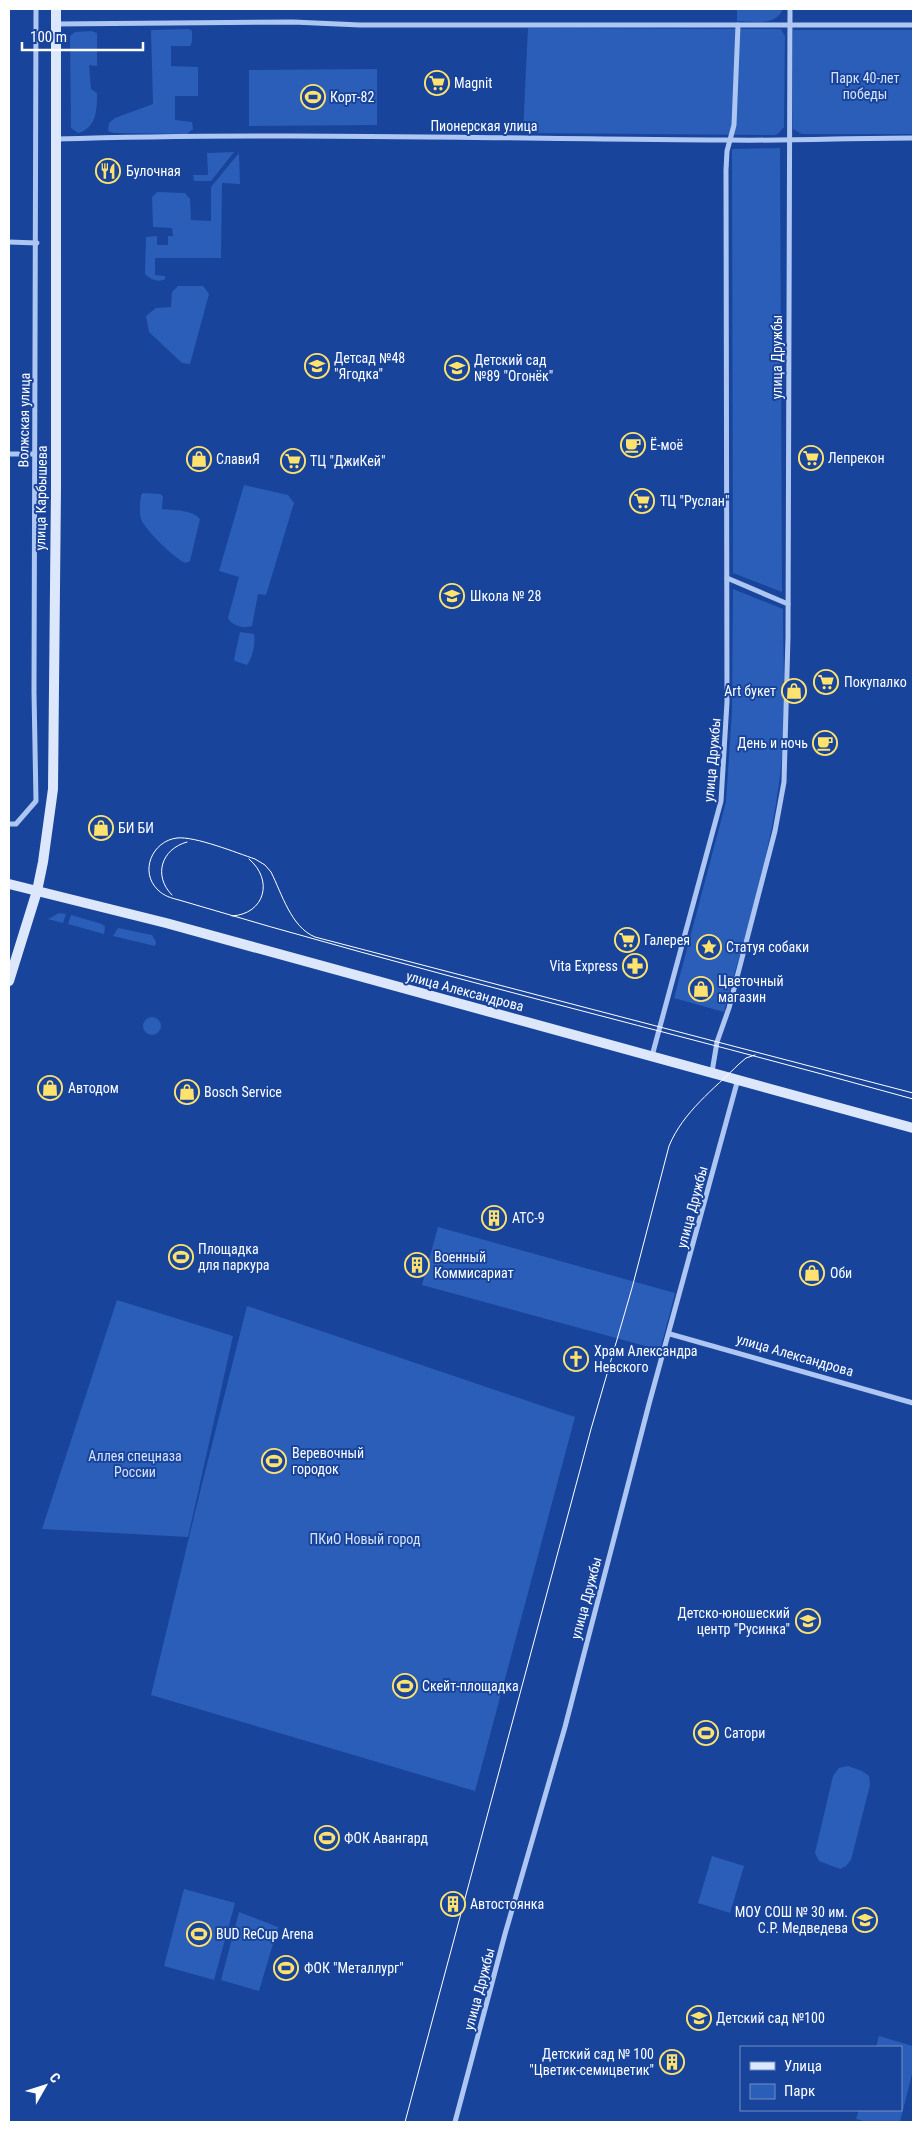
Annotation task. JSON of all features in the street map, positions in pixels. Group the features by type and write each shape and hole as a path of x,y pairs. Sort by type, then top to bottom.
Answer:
{"street":[{"name":"Волжская улица","path":"9,824 16,824 36,801 34,454 37,243 36,9"},
{"name":"улица Карбышева","path":"9,981 37,891 53,789 56,9"},
{"path":"790,9 790,26"},
{"path":"56,24 293,22 360,25 913,25"},
{"name":"улица Дружбы","path":"652,1056 721,801 728,702 726,170 727,151 734,125 738,25"},
{"name":"улица Дружбы","path":"712,1072 717,1042 729,1008 775,831 784,782 788,604 790,26"},
{"name":"Пионерская улица","path":"56,139 246,136 730,140 913,138"},
{"path":"9,242 37,243"},
{"path":"9,454 34,454"},
{"path":"727,578 788,604"},
{"name":"улица Александрова","path":"9,884 166,923 913,1128"},
{"name":"улица Дружбы","path":"455,2122 505,1934 564,1727 634,1460 670,1334 738,1079"},
{"name":"улица Александрова","path":"670,1334 913,1403"}],"green space":[{"path":"737,9 783,9 779,15 769,21 756,22 737,21"},
{"path":"528,28 781,29 785,36 784,127 778,134 774,135 523,133"},
{"path":"189,29 192,31 190,46 171,46 171,66 198,67 198,96 175,96 175,120 192,122 193,129 187,134 113,133 108,131 109,123 115,118 153,104 151,30"},
{"name":"Парк 40-лет победы","path":"793,30 913,30 913,134 802,134 793,129"},
{"path":"91,31 97,33 97,66 89,65 91,89 97,93 96,111 89,127 78,133 71,128 70,36 75,32"},
{"name":"Корт-82","path":"377,69 377,125 249,126 249,70"},
{"path":"780,148 782,592 733,573 732,149"},
{"path":"234,152 211,181 194,181 193,175 208,175 207,153"},
{"path":"239,153 240,184 222,183 221,258 155,258 155,275 165,276 165,279 157,280 147,276 145,274 146,237 157,236 157,245 168,245 168,236 173,236 172,228 153,227 152,197 157,192 185,193 190,199 191,220 211,221 211,187"},
{"path":"178,286 203,286 209,294 190,364 182,363 149,332 146,316 156,308 171,307 172,292"},
{"path":"244,485 288,495 294,503 266,595 258,594 252,626 245,627 235,625 228,618 239,577 219,571"},
{"path":"143,493 160,494 163,496 162,509 188,512 200,519 190,561 186,563 181,561 168,551 144,524 141,519 140,510 141,495"},
{"path":"733,589 783,609 784,718 775,812 755,899 724,1012 674,998 726,802 732,712"},
{"path":"240,632 254,634 253,651 247,665 234,659"},
{"path":"59,913 66,914 63,923 48,919"},
{"path":"71,915 102,924 105,927 104,934 68,924"},
{"path":"118,928 152,935 156,942 155,946 113,936"},
{"path":"148,1017 156,1017 161,1022 159,1033 148,1035 143,1030 143,1022"},
{"path":"438,1227 675,1293 660,1350 422,1285"},
{"name":"Площадка для паркура","path":"177,1251 188,1252 185,1265 175,1262"},
{"name":"Аллея спецназа России","path":"117,1300 233,1336 188,1537 42,1529"},
{"name":"ПКиО Новый город","path":"247,1306 575,1417 475,1791 151,1695"},
{"path":"848,1766 862,1771 869,1776 870,1785 851,1860 840,1869 819,1861 815,1853 833,1776 839,1768"},
{"path":"712,1856 744,1866 730,1913 698,1903"},
{"name":"BUD ReCup Arena","path":"184,1889 235,1903 214,1980 164,1966"},
{"path":"239,1912 278,1927 259,1991 221,1980"},
{"path":"879,2036 913,2046 913,2070 900,2122 867,2122 856,2119 859,2111 902,2111 902,2046 876,2046"}],"tram line":[{"path":"913,1093 315,937 293,918 271,872 265,865 255,859 216,845 177,838 168,840 161,845 151,858 149,875 152,883 160,892 173,898 270,927 454,977 913,1099"},
{"path":"172,895 166,888 163,880 163,864 171,851 187,842"},
{"path":"232,916 243,914 252,909 262,895 262,876 249,859"},
{"path":"405,2122 669,1146 682,1122 700,1102 746,1058 755,1055"}],"place":[{"name":"Magnit","path":"437,83"},
{"name":"Корт-82","path":"313,97"},
{"name":"Булочная","path":"108,171"},
{"name":"Детсад №48 \"Ягодка\"","path":"317,366"},
{"name":"Детский сад №89 \"Огонёк\"","path":"457,368"},
{"name":"Ё-моё","path":"633,445"},
{"name":"Лепрекон","path":"811,458"},
{"name":"СлавиЯ","path":"199,459"},
{"name":"ТЦ \"ДжиКей\"","path":"293,461"},
{"name":"ТЦ \"Руслан\"","path":"642,501"},
{"name":"Школа № 28","path":"452,596"},
{"name":"Покупалко","path":"826,682"},
{"name":"Art букет","path":"794,691"},
{"name":"День и ночь","path":"825,743"},
{"name":"БИ БИ","path":"101,828"},
{"name":"Галерея","path":"627,940"},
{"name":"Статуя собаки","path":"709,947"},
{"name":"Vita Express","path":"635,966"},
{"name":"Цветочный магазин","path":"701,989"},
{"name":"Автодом","path":"50,1088"},
{"name":"Bosch Service","path":"187,1092"},
{"name":"АТС-9","path":"494,1218"},
{"name":"Площадка для паркура","path":"181,1257"},
{"name":"Военный Коммисариат","path":"417,1265"},
{"name":"Оби","path":"812,1273"},
{"name":"Храм Александра Невского","path":"576,1359"},
{"name":"Веревочный городок","path":"274,1461"},
{"name":"Детско-юношеский центр \"Русинка\"","path":"808,1621"},
{"name":"Скейт-площадка","path":"405,1686"},
{"name":"Сатори","path":"706,1733"},
{"name":"ФОК Авангард","path":"327,1838"},
{"name":"Автостоянка","path":"453,1904"},
{"name":"МОУ СОШ № 30 им. С.Р. Медведева","path":"865,1920"},
{"name":"BUD ReCup Arena","path":"199,1934"},
{"name":"ФОК \"Металлург\"","path":"286,1968"},
{"name":"Детский сад №100","path":"699,2018"},
{"name":"Детский сад № 100 \"Цветик-семицветик\"","path":"672,2062"}]}
